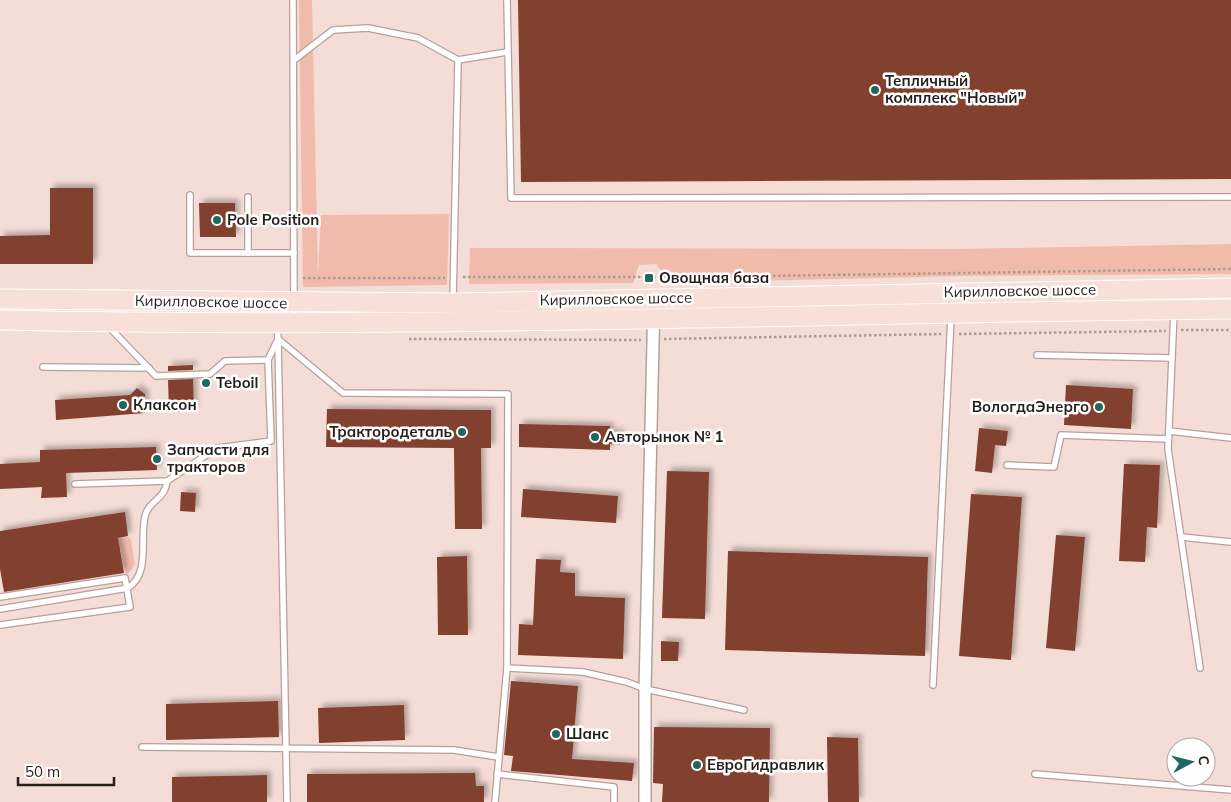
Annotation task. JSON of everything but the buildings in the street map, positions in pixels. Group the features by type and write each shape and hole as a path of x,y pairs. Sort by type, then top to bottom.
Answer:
{"main road":[{"name":"Кирилловское шоссе","path":"0,299 453,303 1231,288"},
{"name":"Кирилловское шоссе","path":"0,320 283,328 655,319 1231,309"}],"street":[{"path":"645,802 645,689 654,299"}],"lane":[{"path":"75,484 168,481 217,448 271,441 268,360 294,302 293,0"},
{"path":"507,0 511,198 1231,197"},
{"path":"294,60 333,30 368,28 418,38 458,60 507,52"},
{"path":"453,303 458,60"},
{"path":"190,195 190,253 294,253"},
{"path":"248,197 248,253"},
{"path":"1174,310 1168,439 1200,668"},
{"path":"933,685 951,314"},
{"path":"104,322 123,339 156,376 210,374 224,361 268,360"},
{"path":"283,328 342,393 508,394 507,668 495,802"},
{"path":"283,328 287,802"},
{"path":"1037,355 1172,358"},
{"path":"43,367 148,368"},
{"path":"1169,431 1231,438"},
{"path":"1007,465 1054,466 1061,435 1168,439"},
{"path":"0,609 128,588 135,583 142,563 146,512 166,491 168,481"},
{"path":"1181,538 1231,542"},
{"path":"0,597 125,578 130,606 0,626"},
{"path":"507,668 583,672 627,682 645,689 744,710"},
{"path":"142,747 454,750 498,757"},
{"path":"498,774 614,787 614,802"},
{"path":"1035,774 1231,790"}],"path":[{"path":"294,278 695,278 1231,269"}],"shaded area":[{"path":"299,0 312,0 318,275 321,215 449,214 447,285 303,287"},
{"path":"1231,244 1231,274 960,276 670,283 656,264 639,265 633,283 469,284 470,248 956,249"},
{"path":"129,537 135,565 126,576 121,549 0,568 0,558"}],"place":[{"name":"Тепличный комплекс \"Новый\"","path":"875,90"},
{"name":"Pole Position","path":"217,220"},
{"name":"Овощная база","path":"649,278"},
{"name":"Teboil","path":"206,383"},
{"name":"Клаксон","path":"123,405"},
{"name":"ВологдаЭнерго","path":"1099,407"},
{"name":"Трактородеталь","path":"462,432"},
{"name":"Авторынок № 1","path":"595,437"},
{"name":"Запчасти для тракторов","path":"157,459"},
{"name":"Шанс","path":"556,734"},
{"name":"ЕвроГидравлик","path":"697,765"}]}
